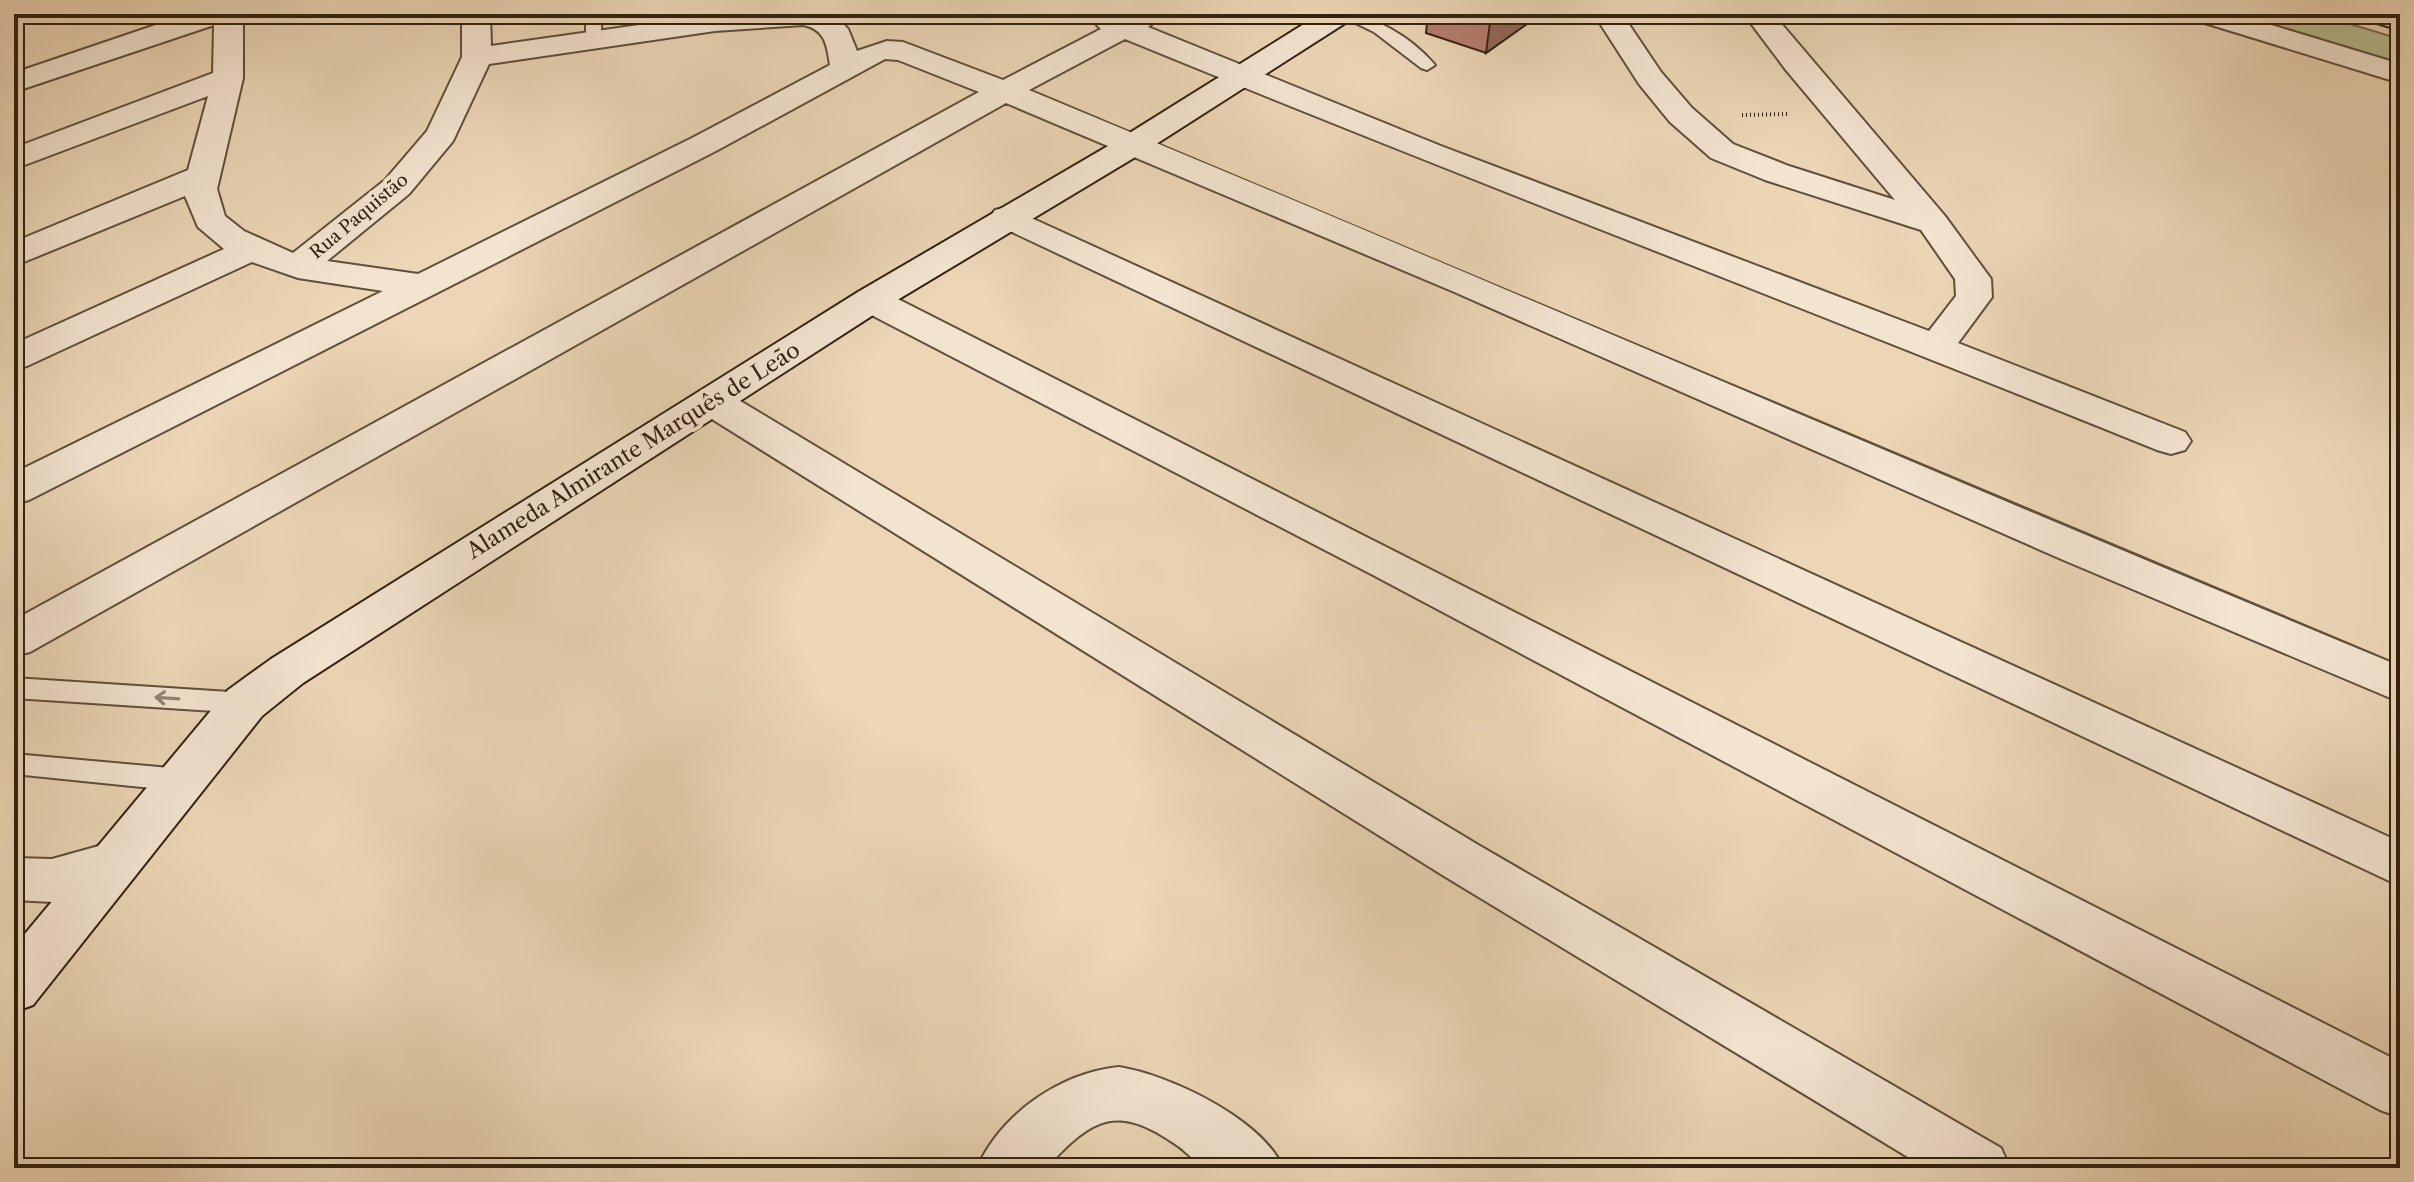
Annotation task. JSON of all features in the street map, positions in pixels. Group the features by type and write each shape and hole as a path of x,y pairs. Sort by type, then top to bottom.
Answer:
{"main road":[{"path":"2377,14 2400,21"}],"street":[{"path":"476,14 477,57 594,28 816,17 828,23 838,36 846,69"},
{"path":"1090,14 1138,21 1240,78 2171,441"},
{"name":"Alameda Almirante Marquês de Leão","path":"14,988 245,703 352,628 871,300 1131,146 1343,14"},
{"path":"1608,14 1650,78 1681,115 1710,142 1739,160 1933,223"},
{"path":"1758,14 1933,223 1973,279 1976,292 1936,347"},
{"path":"2205,14 2400,74"},
{"path":"14,83 219,15 227,16 228,78 201,177 204,207 213,223 253,249 298,267 423,285"},
{"path":"14,640 1004,91 1138,21"},
{"path":"14,490 880,51 896,50 1004,91 1465,283 2076,549 2400,685"},
{"name":"Rua Paquistão","path":"298,267 359,220 415,168 442,134 477,57"},
{"path":"14,159 228,78"},
{"path":"14,255 201,177"},
{"path":"1007,217 2400,865"},
{"path":"14,358 253,249"},
{"path":"871,300 1374,557 2400,1091"},
{"path":"713,402 1449,853 1980,1168"},
{"path":"14,879 23,882 66,878 113,863"},
{"path":"1007,1168 1066,1113 1094,1096 1121,1093 1149,1099 1199,1128 1253,1168"}],"lane":[{"path":"1343,14 1380,29 1427,65"},
{"path":"14,688 245,703"},
{"path":"14,764 181,780"}],"path":[{"path":"1681,115 1840,114"}],"green space":[{"path":"2226,14 2317,14 2400,39 2400,67"}],"building":[{"path":"1467,14 1501,14 1490,22"}]}
